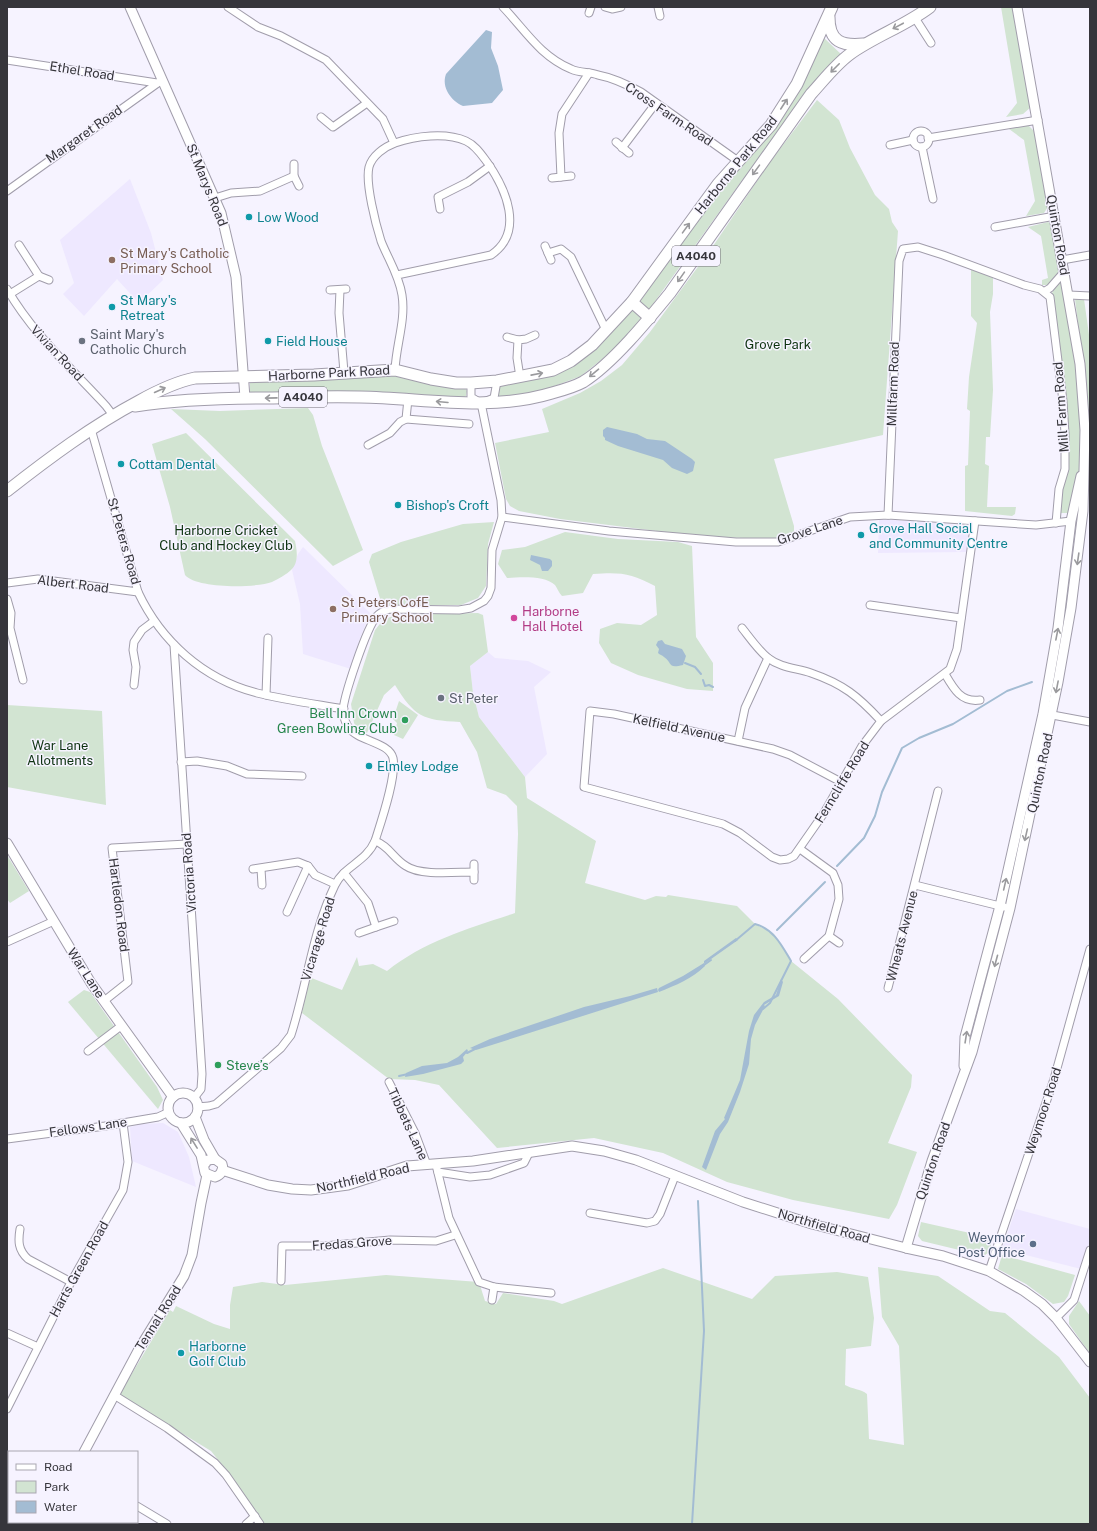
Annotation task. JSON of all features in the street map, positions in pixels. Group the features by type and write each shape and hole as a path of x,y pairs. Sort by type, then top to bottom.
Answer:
{"main road":[{"name":"Harborne Park Road","path":"126,408 192,400 344,396 408,399 455,404 518,401 565,390 583,382 606,363 650,318 670,293 811,94 843,60 866,43 915,18 930,7"},
{"name":"Harborne Park Road","path":"7,491 112,414 182,380 195,378 395,370 431,379 456,383 470,383 497,381 553,370 570,361 592,345 632,302 718,184 771,125 797,84 831,11"},
{"path":"831,11 829,26 835,38 842,43 850,45 866,43"},
{"path":"632,302 650,318"}],"street":[{"name":"St Marys Road","path":"130,7 160,81 215,198 230,243 236,277 244,398"},
{"path":"228,7 258,27 281,36 326,60 383,119 394,143"},
{"name":"Cross Farm Road","path":"504,7 544,53 573,70 626,84 641,92 738,161"},
{"path":"605,7 612,9 621,7"},
{"path":"658,7 660,16"},
{"name":"Quinton Road","path":"964,1076 965,1037 1000,906 1047,714 1071,608 1083,508 1085,465 1084,396 1069,295 1017,7"},
{"path":"915,18 931,43"},
{"name":"Ethel Road","path":"7,60 160,81"},
{"path":"561,177 559,133 562,114 589,73"},
{"name":"Margaret Road","path":"7,191 160,81"},
{"path":"321,116 333,127 367,103"},
{"path":"622,148 656,103"},
{"path":"928,138 1038,120"},
{"path":"890,146 913,140 914,136 919,132 925,133 928,138 928,142 922,147"},
{"path":"395,370 402,295 397,274 382,242 376,220 369,181 369,167 372,159 380,151 394,143 448,136 466,140 472,144 498,177 508,204 510,223 507,238 501,249 491,255 479,259 397,274"},
{"path":"913,140 915,144 922,147"},
{"path":"616,142 629,153"},
{"path":"922,147 933,200"},
{"path":"294,164 294,176 299,186"},
{"path":"440,209 438,197 468,182 490,166"},
{"path":"215,198 231,192 260,191 294,176"},
{"path":"552,178 571,176"},
{"path":"995,227 1055,216"},
{"path":"19,245 39,276 49,280"},
{"name":"Millfarm Road","path":"888,515 898,261 900,253 909,247 918,247 1045,291"},
{"path":"548,253 561,249 570,257 606,330"},
{"path":"1062,260 1090,255"},
{"path":"1045,291 1050,288 1064,272"},
{"path":"8,291 39,276"},
{"path":"330,290 343,289 339,313 344,372"},
{"name":"Vivian Road","path":"8,291 42,339 112,414"},
{"name":"Mill Farm Road","path":"1045,291 1050,297 1063,401 1065,468 1059,489 1056,523"},
{"path":"1069,295 1090,296"},
{"path":"507,337 518,340 526,339 535,334"},
{"path":"518,340 517,358 520,377"},
{"path":"470,383 471,398 481,403 494,398 497,381"},
{"path":"406,419 408,399"},
{"path":"344,709 366,637 373,620 382,612 390,609 459,610 471,608 484,601 491,588 492,550 502,517 501,500 481,403"},
{"path":"368,445 390,433 400,422 406,419 469,424"},
{"name":"St Peters Road","path":"91,429 138,592 154,621 174,645 192,661 225,681 244,689 266,695 344,709"},
{"name":"Quinton Road","path":"906,1248 932,1161 972,1052 1010,908 1047,714 1071,532 1071,522 1083,508"},
{"name":"Grove Lane","path":"502,517 684,539 778,542 850,517 888,515 1036,525 1071,522"},
{"name":"Ferncliffe Road","path":"589,790 627,798 723,824 740,833 772,858 780,860 788,859 800,849 824,813 862,746 881,720 950,669 957,649 975,521"},
{"path":"1071,532 1081,533"},
{"name":"Albert Road","path":"7,583 38,579 138,592"},
{"path":"7,600 11,612 10,628 23,680"},
{"path":"870,605 961,618"},
{"path":"134,685 136,667 133,650 134,642 142,630 154,621"},
{"path":"742,628 768,658 782,666 810,673 836,683 860,698 881,720"},
{"path":"266,695 268,638"},
{"name":"Victoria Road","path":"174,645 203,1083 195,1103"},
{"path":"738,741 744,708 768,658"},
{"path":"945,674 957,693 975,703"},
{"name":"Vicarage Road","path":"195,1103 209,1106 216,1104 281,1048 290,1034 319,927 335,884 344,873 363,859 371,850 375,841 393,774 392,756 389,751 382,746 353,732 345,720 344,709"},
{"name":"Kelfield Avenue","path":"589,790 584,787 590,711 614,714 738,741 790,755 841,782"},
{"path":"1047,714 1090,722"},
{"path":"181,762 197,761 227,766 247,774 287,778 302,776"},
{"name":"Wheats Avenue","path":"888,988 938,791"},
{"path":"375,841 381,843 402,864 413,871 474,876 474,864"},
{"name":"War Lane","path":"7,843 91,983 173,1097"},
{"name":"Hartledon Road","path":"104,1001 128,982 112,848 187,844"},
{"path":"800,849 833,873 838,885 839,899 830,936 804,959"},
{"path":"253,869 261,869 298,862 308,866 315,875 335,884"},
{"path":"287,912 308,866"},
{"path":"261,869 262,885"},
{"path":"344,873 368,903 376,927"},
{"name":"Wheats Avenue","path":"915,885 1010,908"},
{"path":"7,942 54,920"},
{"path":"359,933 394,921"},
{"path":"830,936 839,943"},
{"name":"Weymoor Road","path":"989,1271 1054,1079 1090,949"},
{"path":"88,1051 121,1026"},
{"name":"Tibbets Lane","path":"389,1082 415,1134 434,1167"},
{"path":"181,1123 196,1146 204,1165 204,1171 207,1175 215,1177 221,1173 222,1164 215,1159 204,1140 195,1117 195,1103 190,1096 181,1094 173,1097 169,1104 168,1112 173,1120 181,1123 189,1122 195,1117"},
{"name":"Fellows Lane","path":"7,1139 123,1123 158,1117 168,1112"},
{"name":"Harts Green Road","path":"7,1409 71,1282 123,1190 128,1162 123,1123"},
{"name":"Northfield Road","path":"222,1170 268,1185 311,1190 348,1184 407,1166 434,1167 572,1146 589,1147 619,1154 743,1202 812,1224 943,1256 989,1271 1024,1291 1056,1318 1090,1362"},
{"name":"Northfield Road","path":"434,1167 470,1177 490,1175 524,1163 529,1153"},
{"path":"204,1165 208,1160 215,1159"},
{"path":"434,1167 455,1235 479,1282 494,1287 551,1293"},
{"name":"Tennal Road","path":"85,1451 139,1349 184,1276 192,1255 207,1175"},
{"path":"590,1213 646,1223 655,1221 660,1214 675,1176"},
{"path":"20,1229 18,1243 22,1253 28,1259 71,1282"},
{"name":"Fredas Grove","path":"281,1281 282,1246 324,1246 390,1240 436,1241 455,1235"},
{"path":"1056,1318 1074,1300 1087,1269 1090,1250"},
{"path":"492,1300 494,1287"},
{"path":"7,1333 38,1347"},
{"path":"114,1395 167,1428 215,1463 226,1475 260,1524"},
{"path":"138,1507 167,1524"},
{"path":"246,1524 255,1516"}],"shaded area":[{"name":"St Mary's Catholic Primary School","path":"130,179 151,233 163,280 139,303 117,279 84,316 63,294 74,283 60,240"},
{"path":"879,519 959,525 969,535 966,552 878,553"},
{"name":"St Peters CofE Primary School","path":"303,547 370,613 359,641 351,669 303,654 300,604 292,570 298,554"},
{"path":"488,652 495,658 528,661 551,672 534,687 547,754 525,777 479,717 473,693 470,666"},
{"path":"163,1123 178,1132 189,1157 196,1187 132,1161 130,1127 142,1124"},
{"path":"1016,1209 1090,1229 1090,1240 1081,1269 1002,1249"}],"green space":[{"path":"1001,7 1014,7 1031,107 1023,114 1006,117 1017,103"},
{"path":"823,37 842,55 749,174 743,179 643,318 616,348 581,376 536,393 498,398 500,384 553,374 640,297 734,174"},
{"name":"Grove Park","path":"817,100 839,120 850,148 875,195 889,209 892,222 898,231 883,435 774,459 794,526 794,532 779,539 706,537 560,519 519,511 510,506 506,499 495,443 549,432 542,409 580,393 601,381 622,365 650,332 711,249 770,162"},
{"path":"1028,125 1035,132 1049,205 1044,213 1026,216 1035,201 1024,140 1009,129"},
{"path":"1048,222 1053,225 1061,271 1047,285 1042,285 1042,280 1048,278 1041,236 1028,227"},
{"path":"971,264 993,273 993,294 990,312 993,390 990,437 986,437 985,464 989,466 987,507 1016,507 1015,514 1012,516 965,511 965,466 968,465 970,411 967,409 969,377 977,323 971,316"},
{"path":"1063,280 1078,376 1081,424 1079,472 1076,488 1068,513 1061,513 1063,381 1052,293 1059,281"},
{"path":"1075,299 1084,299 1090,342 1090,496 1086,390"},
{"path":"392,372 463,385 467,391 466,396 462,400 375,393 250,393 250,380"},
{"path":"308,408 313,415 322,446 363,550 333,566 205,439 171,409 220,411"},
{"name":"Harborne Cricket Club and Hockey Club","path":"186,433 295,541 297,552 294,567 280,578 264,584 227,586 201,583 192,580 185,575 170,507 152,444"},
{"path":"494,522 488,544 486,586 478,598 461,605 382,605 369,562 372,554 401,542 463,524"},
{"path":"565,532 618,539 678,542 692,546 696,637 713,663 713,691 687,689 638,675 611,663 599,643 600,629 617,623 641,625 657,615 655,586 639,578 625,574 593,574 583,593 562,596 555,585 539,578 507,578 498,564 502,550 525,547"},
{"path":"478,613 483,615 488,652 470,666 473,693 479,717 525,777 527,798 596,841 585,883 645,900 656,896 666,897 668,895 737,906 755,924 774,934 791,961 838,999 912,1075 911,1087 888,1143 917,1152 897,1205 889,1219 793,1200 727,1182 663,1153 594,1138 497,1148 439,1085 415,1080 389,1079 302,1013 309,977 342,990 357,957 359,966 373,964 387,971 416,951 432,943 464,930 515,913 518,834 517,806 506,795 487,788 477,752 460,722 437,720 421,715 408,704 395,685 384,695 367,733 357,728 354,723 351,704 375,630 383,620 395,615"},
{"name":"Bell Inn Crown Green Bowling Club","path":"399,701 418,715 403,739 394,735 397,723 393,719"},
{"name":"War Lane Allotments","path":"7,705 102,711 106,805 7,787"},
{"path":"7,855 29,891 10,903 7,899"},
{"path":"84,990 90,992 157,1087 163,1100 158,1109 68,1002"},
{"path":"921,1222 992,1238 990,1251 984,1256 922,1241 918,1236"},
{"path":"1002,1255 1075,1275 1068,1296 1064,1302 1053,1304 1026,1284 998,1269"},
{"name":"Harborne Golf Club","path":"878,1267 938,1276 990,1311 1005,1313 1059,1357 1090,1398 1090,1524 264,1524 231,1476 211,1451 119,1395 170,1310 173,1312 176,1306 214,1324 230,1329 230,1305 233,1287 262,1282 285,1285 386,1275 479,1282 485,1301 496,1304 503,1293 554,1301 562,1304 663,1268 752,1299 775,1276 837,1272 868,1277 874,1318 871,1346 846,1349 845,1385 867,1394 869,1439 904,1445 899,1346 882,1317"},
{"path":"1079,1301 1090,1316 1090,1354 1069,1324 1069,1316"}],"water":[{"path":"486,30 492,32 491,48 498,66 503,90 492,103 463,106 455,101 448,93 445,84 446,74"},
{"path":"607,427 637,434 647,439 665,441 695,462 693,471 687,474 672,468 663,460 618,446 605,440 603,430"},
{"path":"531,555 550,559 552,561 552,566 548,571 542,571 540,565 530,560"},
{"path":"662,640 665,644 682,649 686,656 683,665 672,666 667,659 658,653 659,649 656,645 658,641"},
{"path":"736,938 738,940 704,964 705,966 695,975 659,992 659,988 704,963 704,961"},
{"path":"781,979 783,982 779,996 764,1005 765,1006 755,1025 751,1039 749,1064 740,1092 728,1122 720,1134 706,1170 702,1167 715,1131 725,1119 724,1118 740,1080 749,1031 754,1015 764,1002 776,995"},
{"path":"657,988 658,992 476,1050 470,1048 490,1039 584,1007"},
{"path":"467,1049 468,1051 463,1057 464,1061 461,1064 405,1077 406,1073 422,1066 447,1063 458,1057"}],"waterway":[{"path":"685,663 695,667 701,674"},
{"path":"703,680 705,686 709,685 713,687"},
{"path":"837,866 864,838 875,816 882,792 902,748 919,738 953,724 1007,691 1032,682"},
{"path":"777,930 825,882"},
{"path":"735,941 755,924 762,926 777,939 791,961 770,1003 763,1009"},
{"path":"704,965 711,960"},
{"path":"467,1053 475,1049"},
{"path":"399,1076 408,1074"},
{"path":"692,1524 704,1331 698,1201"}],"place":[{"name":"Low Wood","path":"249,217"},
{"name":"St Mary's Catholic Primary School","path":"112,260"},
{"name":"St Mary's Retreat","path":"112,307"},
{"name":"Saint Mary's Catholic Church","path":"82,341"},
{"name":"Field House","path":"268,341"},
{"name":"Cottam Dental","path":"121,464"},
{"name":"Bishop's Croft","path":"398,505"},
{"name":"Grove Hall Social and Community Centre","path":"861,535"},
{"name":"St Peters CofE Primary School","path":"333,609"},
{"name":"Harborne Hall Hotel","path":"514,618"},
{"name":"St Peter","path":"441,698"},
{"name":"Bell Inn Crown Green Bowling Club","path":"405,720"},
{"name":"Elmley Lodge","path":"369,766"},
{"name":"Steve’s","path":"218,1065"},
{"name":"Weymoor Post Office","path":"1033,1244"},
{"name":"Harborne Golf Club","path":"181,1353"}]}
